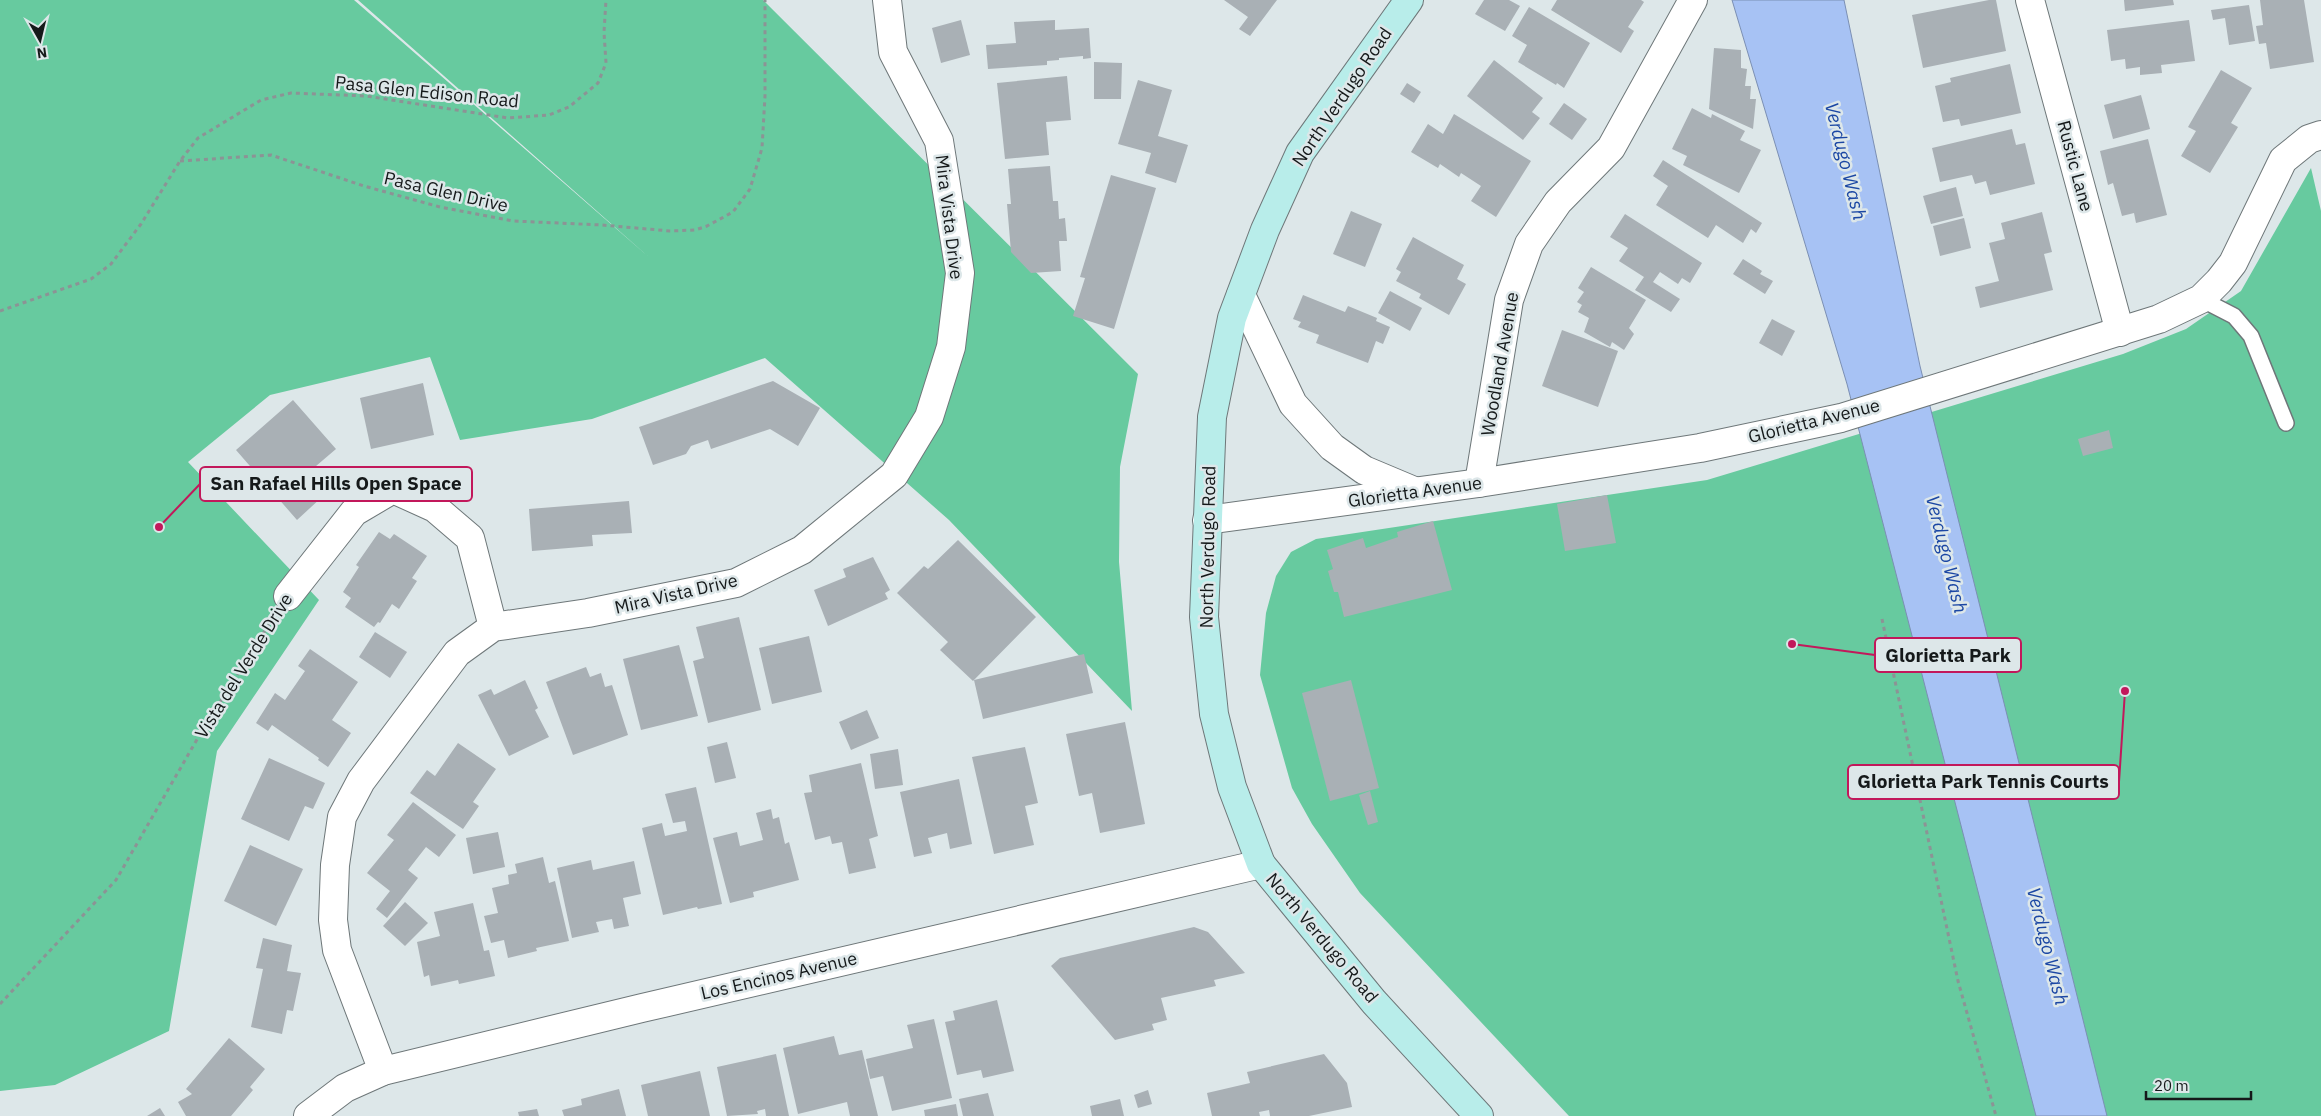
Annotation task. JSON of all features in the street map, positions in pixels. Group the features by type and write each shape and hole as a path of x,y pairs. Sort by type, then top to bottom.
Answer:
{"main road":[{"name":"North Verdugo Road","path":"1409,0 1300,153 1265,230 1232,318 1212,417 1204,617 1214,714 1232,787 1261,864 1374,1002 1479,1116"}],"street":[{"name":"Mira Vista Drive","path":"383,1071 337,950 333,910 335,865 342,817 361,781 457,653 493,627 588,614 736,583 802,550 894,475 928,417 950,347 960,273 939,141 893,52 887,0"},
{"name":"Woodland Avenue","path":"1479,483 1508,300 1529,244 1558,202 1611,148 1693,0"},
{"name":"Rustic Lane","path":"2030,0 2120,332"},
{"name":"Glorietta Avenue","path":"1207,520 1479,483 1700,448 1841,418 2159,319 2201,299 2219,281 2233,263 2283,160 2309,139 2321,136"},
{"path":"1241,295 1293,404 1332,447 1364,470 1414,491"},
{"name":"Vista del Verde Drive","path":"288,596 354,512 393,490 435,508 470,538 493,627"},
{"name":"Los Encinos Avenue","path":"308,1116 345,1088 383,1071 642,1008 1261,864"}],"lane":[{"path":"2201,299 2234,316 2251,336 2286,422"}],"path":[{"name":"Pasa Glen Edison Road","path":"180,161 198,138 245,109 275,95 292,93 366,96 508,118 549,115 570,107 598,83 606,63 604,32 606,0"},
{"name":"Pasa Glen Drive","path":"180,161 271,155 364,186 421,202 513,221 602,225 670,231 695,230 707,226 733,212 750,189 762,148 765,96 765,0"},
{"path":"0,310 91,279 112,264 141,224 180,161"},
{"name":"Vista del Verde Drive","path":"0,1004 116,880 203,729 288,596"},
{"path":"1882,619 1958,981 1996,1116"}],"green space":[{"path":"0,0 354,0 651,259 358,0 763,0 1138,374 1120,467 1119,562 1132,711 949,520 765,358 592,419 460,440 430,357 270,395 188,462 319,600 217,751 169,1031 55,1085 0,1091"},
{"path":"2311,168 2321,211 2321,1116 1569,1116 1360,893 1312,824 1292,788 1260,675 1266,613 1276,576 1291,552 1316,539 1707,480 2123,354 2186,329 2241,291"}],"water":[{"name":"Verdugo Wash","path":"1732,0 1844,0 1920,366 2107,1116 2036,1116 1847,384"}],"building":[{"path":"1224,0 1277,0 1250,36 1239,29 1248,17"},
{"path":"1484,0 1509,0 1520,6 1505,31 1475,14"},
{"path":"1557,0 1641,0 1644,2 1628,27 1634,31 1621,53 1551,10"},
{"path":"1996,0 2006,51 1923,68 1912,15"},
{"path":"2124,0 2173,0 2174,5 2125,11"},
{"path":"2260,0 2304,0 2314,62 2270,69 2266,43 2259,44 2256,26 2263,25"},
{"path":"2249,5 2255,41 2229,45 2225,18 2213,20 2211,10"},
{"path":"1529,7 1590,43 1564,88 1518,62 1527,45 1512,36"},
{"path":"961,20 970,55 941,63 932,28"},
{"path":"1055,20 1055,30 1089,28 1091,58 1083,59 1083,56 1059,58 1059,60 1047,61 1047,65 988,69 986,45 1016,43 1014,22"},
{"path":"2189,20 2195,61 2161,65 2162,73 2140,75 2140,67 2126,69 2125,59 2111,61 2107,30"},
{"path":"1714,48 1741,50 1741,68 1747,69 1745,86 1751,86 1750,99 1756,99 1753,129 1709,109"},
{"path":"1494,60 1543,98 1532,112 1540,118 1523,140 1467,96"},
{"path":"1094,62 1122,63 1121,99 1094,99"},
{"path":"2010,64 2021,113 1961,126 1959,119 1943,122 1935,86 1951,82 1950,78"},
{"path":"2221,70 2252,88 2231,123 2238,127 2210,173 2181,156 2196,131 2188,127"},
{"path":"1067,76 1071,120 1046,122 1049,155 1005,159 997,83"},
{"path":"1138,80 1172,90 1158,136 1188,145 1176,183 1145,173 1151,153 1118,144"},
{"path":"1407,83 1421,92 1414,103 1400,94"},
{"path":"2141,95 2150,129 2113,139 2104,105"},
{"path":"1564,103 1587,119 1572,140 1549,124"},
{"path":"1692,108 1711,118 1712,114 1745,131 1740,140 1761,150 1739,193 1683,165 1687,156 1672,149"},
{"path":"1454,114 1531,161 1496,217 1471,201 1481,186 1461,173 1459,177 1440,164 1438,168 1411,152 1428,124 1443,134"},
{"path":"2012,129 2016,145 2025,143 2035,184 1990,195 1986,181 1975,184 1972,175 1940,182 1932,148"},
{"path":"2148,139 2167,215 2136,223 2134,213 2122,216 2113,183 2108,185 2100,151"},
{"path":"1663,160 1762,223 1756,233 1751,229 1743,243 1716,225 1708,238 1656,205 1668,186 1653,176"},
{"path":"1050,166 1053,201 1058,201 1059,219 1065,218 1067,241 1059,241 1061,271 1031,273 1011,252 1007,204 1011,204 1008,169"},
{"path":"1111,175 1156,188 1114,329 1073,316 1085,278 1080,277"},
{"path":"1956,187 1963,216 1931,224 1923,196"},
{"path":"1351,211 1382,224 1365,267 1333,254"},
{"path":"2042,212 2052,252 2044,254 2053,290 1980,308 1975,287 1999,281 1989,243 2005,239 2001,223"},
{"path":"1625,214 1702,263 1690,283 1682,278 1678,284 1660,272 1653,282 1680,299 1671,312 1635,290 1644,277 1619,261 1628,248 1610,237"},
{"path":"1964,218 1971,248 1940,256 1933,226"},
{"path":"1413,237 1464,265 1457,279 1466,284 1449,315 1419,298 1421,294 1396,281 1401,272 1396,269"},
{"path":"1743,259 1762,271 1760,274 1773,281 1765,294 1733,274"},
{"path":"1591,267 1646,300 1629,328 1634,334 1624,350 1612,342 1610,347 1584,332 1589,318 1578,312 1582,305 1577,302 1584,292 1578,288"},
{"path":"1390,291 1422,308 1410,331 1378,313"},
{"path":"1303,295 1345,312 1348,306 1377,318 1376,321 1390,327 1383,344 1376,341 1368,363 1316,343 1319,335 1298,327 1301,322 1293,319"},
{"path":"1772,319 1795,331 1782,356 1759,343"},
{"path":"1562,330 1618,351 1598,407 1542,386"},
{"path":"773,381 820,408 798,446 770,429 711,449 708,440 691,446 686,454 653,465 639,427"},
{"path":"423,383 434,435 371,449 360,398"},
{"path":"293,400 336,449 309,472 313,477 308,481 322,497 297,520 236,450"},
{"path":"2109,430 2113,448 2083,456 2078,439"},
{"path":"1607,495 1616,543 1565,551 1557,504"},
{"path":"629,501 632,533 592,535 593,546 532,551 529,509"},
{"path":"1433,521 1452,590 1344,617 1338,592 1334,592 1328,571 1333,569 1327,550 1363,538 1366,548 1398,537 1397,532"},
{"path":"379,532 390,539 394,534 427,556 412,578 417,581 399,609 392,604 380,623 378,622 374,627 345,607 351,598 343,592 359,567 356,565"},
{"path":"958,540 1036,617 973,681 940,650 948,642 897,593 924,566 928,569"},
{"path":"873,557 890,590 885,593 888,599 828,626 814,590 846,577 843,569"},
{"path":"739,617 761,710 708,723 693,661 704,658 696,627"},
{"path":"375,632 407,652 390,678 359,657"},
{"path":"809,636 822,692 772,704 759,648"},
{"path":"679,645 698,716 641,730 623,659"},
{"path":"310,649 358,682 332,720 351,733 328,767 318,760 319,758 272,725 268,731 256,723 275,693 285,700 305,671 298,666"},
{"path":"1084,654 1093,693 983,719 974,680"},
{"path":"586,667 590,677 601,673 605,687 612,685 628,735 573,755 546,682"},
{"path":"525,680 538,708 535,710 549,737 509,756 478,695 491,689 494,695"},
{"path":"1351,680 1379,788 1330,801 1302,693"},
{"path":"867,710 879,738 851,750 839,722"},
{"path":"1125,722 1145,824 1100,833 1092,793 1079,796 1066,734"},
{"path":"727,742 736,778 715,783 707,747"},
{"path":"458,743 496,769 473,802 479,806 463,829 410,793 427,770 435,776"},
{"path":"1025,747 1038,803 1025,806 1034,845 994,854 972,757"},
{"path":"898,749 903,785 875,789 870,754"},
{"path":"269,758 325,783 313,809 305,806 289,841 241,819"},
{"path":"861,763 878,836 869,839 876,868 849,874 842,842 832,844 830,836 815,840 804,793 812,792 809,775"},
{"path":"959,779 972,844 950,849 947,833 928,838 932,853 914,857 900,792"},
{"path":"696,787 722,904 698,909 697,907 663,915 642,828 662,823 665,836 687,831 685,821 673,823 665,794"},
{"path":"1370,791 1378,822 1368,825 1359,795"},
{"path":"413,802 456,835 439,857 426,847 408,870 418,878 387,918 376,909 390,891 367,873 394,840 387,835"},
{"path":"771,809 773,819 779,817 785,844 789,842 799,880 753,892 754,897 730,903 713,838 737,832 740,846 763,840 756,813"},
{"path":"498,832 505,867 473,874 466,838"},
{"path":"250,845 303,869 276,926 224,901"},
{"path":"543,857 549,883 555,881 569,941 536,948 537,951 508,958 504,940 491,943 484,916 498,913 492,888 509,884 508,875 517,873 515,864"},
{"path":"591,860 593,870 634,861 641,894 623,898 629,926 614,929 612,919 596,922 599,932 572,938 557,868"},
{"path":"405,902 428,923 405,946 383,926"},
{"path":"473,903 484,951 489,950 495,976 459,984 458,980 431,986 429,975 424,977 417,942 440,936 434,912"},
{"path":"1194,927 1208,932 1245,973 1214,980 1216,986 1161,998 1167,1020 1152,1024 1154,1030 1115,1040 1051,966 1060,958"},
{"path":"263,938 292,945 287,971 301,973 293,1011 287,1010 282,1034 251,1027 263,969 256,968"},
{"path":"997,1000 1014,1071 983,1078 981,1070 957,1075 945,1022 955,1020 953,1011"},
{"path":"934,1019 952,1098 892,1111 883,1076 870,1079 866,1059 913,1048 907,1025"},
{"path":"834,1036 839,1055 862,1050 878,1116 850,1116 847,1102 798,1114 783,1048"},
{"path":"229,1038 265,1069 250,1087 253,1090 231,1116 186,1116 178,1102 192,1094 186,1089"},
{"path":"776,1054 789,1116 766,1116 765,1109 757,1111 758,1114 727,1116 717,1067"},
{"path":"1324,1054 1347,1083 1352,1107 1309,1116 1270,1116 1269,1110 1259,1112 1260,1116 1212,1116 1207,1093 1250,1083 1247,1072"},
{"path":"700,1071 710,1116 648,1116 641,1085"},
{"path":"619,1089 626,1116 564,1116 562,1110 582,1105 581,1099"},
{"path":"1148,1090 1152,1104 1138,1108 1134,1095"},
{"path":"988,1093 994,1116 963,1116 959,1099"},
{"path":"1120,1099 1124,1116 1092,1116 1090,1106"},
{"path":"956,1104 958,1116 925,1116 924,1110"},
{"path":"160,1108 165,1116 147,1116"},
{"path":"537,1109 539,1116 519,1116 518,1112"}],"place":[{"name":"San Rafael Hills Open Space","path":"159,527"},
{"name":"Glorietta Park","path":"1792,644"},
{"name":"Glorietta Park Tennis Courts","path":"2125,691"}]}
